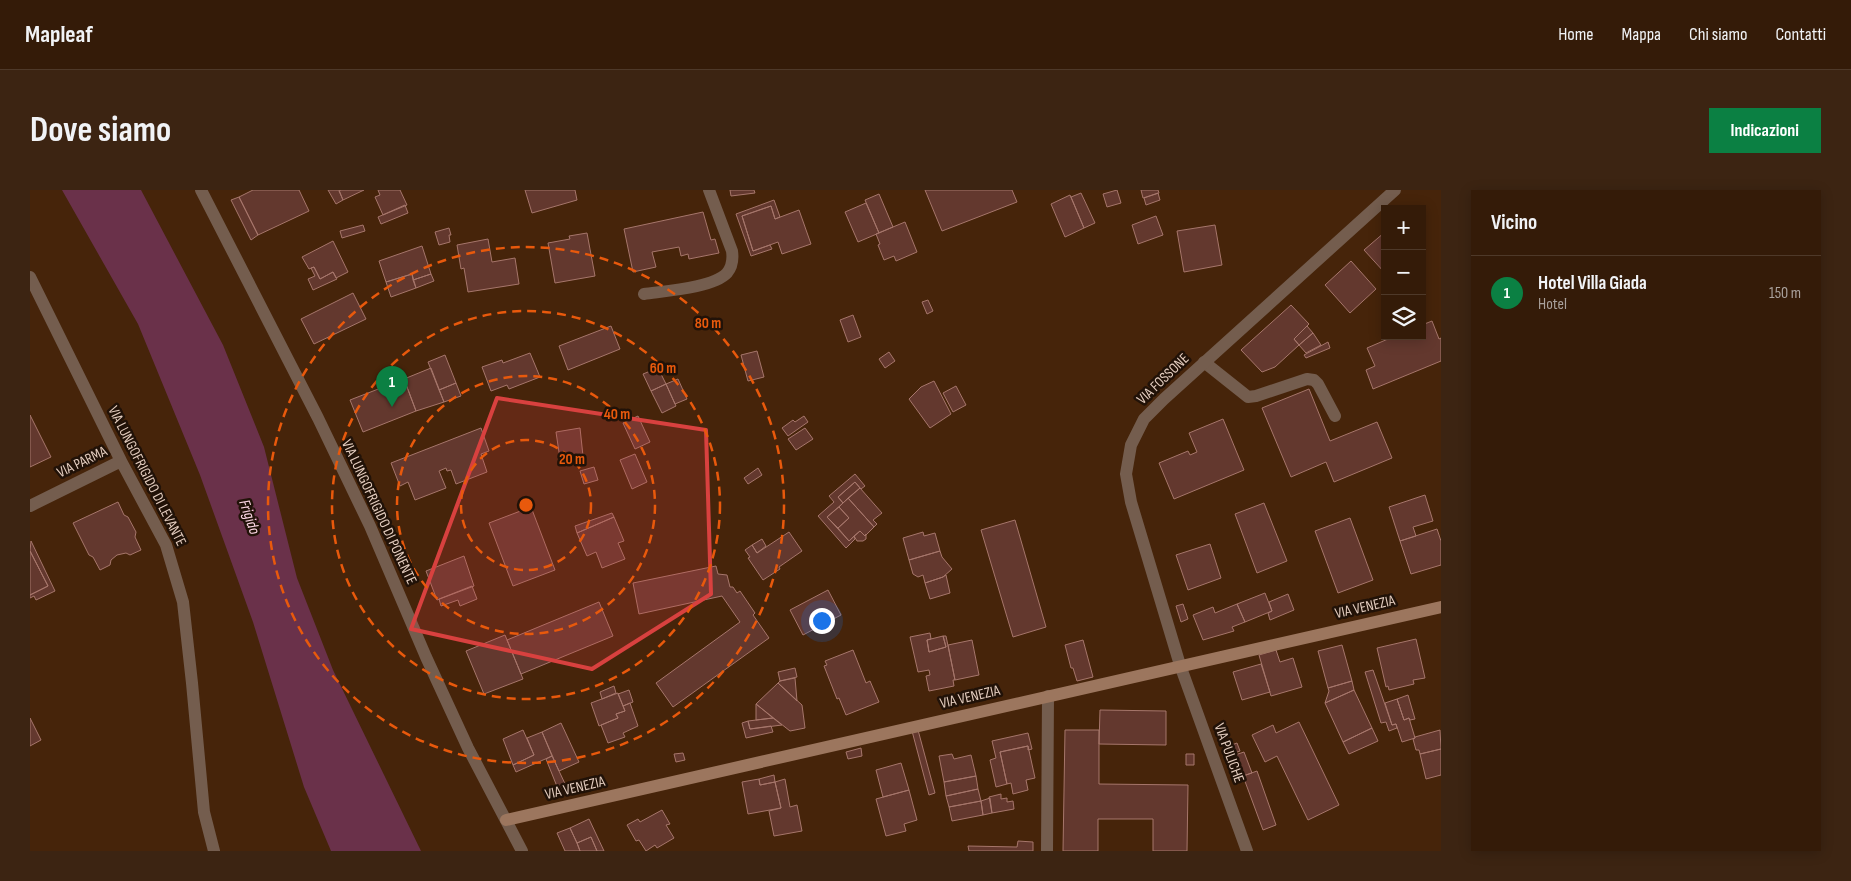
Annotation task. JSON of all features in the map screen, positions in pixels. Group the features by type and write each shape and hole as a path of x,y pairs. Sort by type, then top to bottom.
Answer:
{"street":[{"name":"VIA LUNGOFRIGIDO DI PONENTE","path":"201,190 318,418 366,517 463,739 522,851"},
{"path":"644,294 705,285 727,273 733,260 732,251 709,190"},
{"name":"VIA FOSSONE","path":"1180,665 1131,502 1126,474 1131,445 1144,419 1164,399 1395,190"},
{"name":"VIA LUNGOFRIGIDO DI LEVANTE","path":"30,277 121,461 166,545 183,602 204,812 214,851"},
{"path":"1204,362 1248,397 1307,379 1314,380 1335,416"},
{"name":"VIA PARMA","path":"30,506 121,461"},
{"name":"VIA VENEZIA","path":"506,820 1441,607"},
{"name":"VIA PULICHE","path":"1180,665 1247,851"},
{"path":"1047,851 1048,696"}],"highlighted area":[{"path":"497,398 706,430 711,594 592,669 411,629"}],"water":[{"name":"Frigido","path":"62,190 141,190 223,345 264,447 297,578 333,670 421,851 331,851 304,787 253,622 200,475 138,324"}],"building":[{"path":"253,190 299,190 309,211 258,235 239,197"},
{"path":"328,190 339,190 343,200 336,204"},
{"path":"364,190 343,200 339,191"},
{"path":"378,190 400,190 407,205 383,215 375,197 380,195"},
{"path":"525,190 575,190 577,200 532,213"},
{"path":"730,190 754,190 755,193 731,196"},
{"path":"925,190 1012,190 1017,202 942,231"},
{"path":"1117,190 1121,203 1107,207 1103,194"},
{"path":"1141,190 1158,190 1159,193 1143,198"},
{"path":"1081,193 1095,223 1084,228 1071,197"},
{"path":"1158,193 1160,200 1146,205 1144,198"},
{"path":"879,194 893,227 879,233 865,200"},
{"path":"1070,195 1084,228 1065,237 1051,204"},
{"path":"239,197 258,235 251,240 231,200"},
{"path":"774,200 780,217 775,219 771,206 742,216 753,251 770,245 772,249 751,256 736,214"},
{"path":"866,203 879,233 858,242 845,212"},
{"path":"405,205 408,213 381,224 378,217"},
{"path":"771,206 775,219 799,210 811,244 782,254 778,242 753,251 742,216"},
{"path":"703,212 711,240 715,239 719,253 689,259 688,254 681,256 679,247 652,252 656,267 633,272 624,229"},
{"path":"1156,216 1163,235 1138,244 1132,225"},
{"path":"905,222 917,252 896,261 894,256 884,260 876,234"},
{"path":"363,225 365,231 342,238 340,231"},
{"path":"1215,225 1222,265 1184,272 1177,231"},
{"path":"449,228 450,242 439,245 435,232"},
{"path":"587,233 595,276 555,283 548,243 570,239 569,236"},
{"path":"1381,235 1381,269 1364,250"},
{"path":"488,239 492,262 515,258 519,284 468,292 464,268 461,269 457,245"},
{"path":"333,241 348,272 336,278 333,272 320,279 314,267 309,269 302,257"},
{"path":"422,246 431,274 413,280 412,274 386,282 379,261"},
{"path":"1351,261 1376,289 1350,313 1325,285"},
{"path":"314,267 320,279 333,272 337,279 313,290 308,279 315,276 311,268"},
{"path":"412,274 416,288 391,297 386,282"},
{"path":"431,274 434,281 416,288 413,280"},
{"path":"353,293 366,319 314,344 301,319"},
{"path":"928,300 933,311 927,314 922,302"},
{"path":"1291,305 1309,324 1294,339 1299,345 1275,367 1262,372 1241,350"},
{"path":"853,315 861,337 848,342 840,320"},
{"path":"1432,321 1439,339 1441,338 1441,361 1373,389 1366,370 1375,366 1367,348 1386,340 1426,340 1426,323"},
{"path":"611,326 620,349 568,370 559,346"},
{"path":"1307,326 1313,333 1299,345 1294,339"},
{"path":"1313,333 1321,345 1306,353 1299,345"},
{"path":"1328,342 1330,348 1306,358 1304,355"},
{"path":"757,351 764,377 748,381 741,355"},
{"path":"889,352 895,361 885,368 879,359"},
{"path":"530,353 540,377 509,389 507,385 491,391 482,367 502,360 503,363"},
{"path":"445,355 456,383 439,390 428,362"},
{"path":"431,368 444,402 416,411 404,379"},
{"path":"658,368 666,384 651,391 643,374"},
{"path":"404,379 416,411 363,432 350,400"},
{"path":"678,379 687,399 675,404 666,384"},
{"path":"934,381 951,414 930,428 909,399 921,387"},
{"path":"456,383 461,396 444,402 439,390"},
{"path":"666,384 676,406 662,413 651,391"},
{"path":"956,386 966,405 953,412 943,393"},
{"path":"1309,389 1330,441 1377,422 1392,458 1334,482 1326,462 1291,477 1262,408"},
{"path":"30,415 51,457 30,467"},
{"path":"638,416 650,442 635,449 623,423"},
{"path":"804,416 808,422 788,436 782,428 793,420 795,422"},
{"path":"1223,419 1244,470 1174,499 1159,463 1188,451 1190,455 1197,452 1189,433"},
{"path":"481,428 489,451 481,454 487,472 456,484 451,470 447,471 446,468 439,471 446,488 415,500 408,482 400,486 391,463"},
{"path":"580,428 583,456 560,459 556,432"},
{"path":"805,428 813,439 796,450 788,439"},
{"path":"635,454 647,482 632,489 620,460"},
{"path":"594,467 598,480 584,484 580,471"},
{"path":"758,468 762,475 748,484 744,478"},
{"path":"855,474 865,486 861,489 855,482 838,497 843,503 827,517 849,541 854,536 855,539 846,548 818,516 834,502 829,496"},
{"path":"855,482 860,488 843,503 838,497"},
{"path":"860,488 882,513 873,520 877,524 874,527 848,498"},
{"path":"1425,495 1433,521 1413,527 1416,536 1400,541 1389,507"},
{"path":"848,498 874,527 865,536 860,531 849,541 838,528 849,518 839,507"},
{"path":"118,502 124,515 128,517 136,532 135,537 141,550 130,555 126,553 117,555 111,560 110,565 100,570 93,557 89,555 73,523"},
{"path":"1264,503 1287,561 1257,573 1235,514"},
{"path":"531,507 555,570 513,586 489,523"},
{"path":"839,507 849,518 838,528 827,517"},
{"path":"612,513 614,517 577,533 575,526"},
{"path":"614,517 624,541 618,543 625,559 602,568 596,552 587,556 577,533"},
{"path":"1350,518 1373,580 1338,593 1315,531"},
{"path":"1015,520 1046,627 1013,637 981,530"},
{"path":"1437,529 1441,541 1441,565 1411,574 1400,541"},
{"path":"860,531 865,536 866,534 866,539 857,541 854,536"},
{"path":"789,532 802,551 763,580 748,558 750,557 745,550 752,545 757,553"},
{"path":"923,532 924,536 935,533 940,551 909,560 903,538"},
{"path":"762,539 766,546 757,553 752,545"},
{"path":"31,541 55,591 36,600 34,596 30,598 30,595 48,586 30,551"},
{"path":"1210,544 1221,578 1188,590 1176,555"},
{"path":"30,551 48,586 30,595"},
{"path":"940,551 942,557 952,569 943,577 925,583 923,575 918,577 913,574 909,560"},
{"path":"464,556 474,586 437,600 426,571"},
{"path":"716,566 718,574 727,575 730,587 733,587 737,593 740,591 755,613 753,615 769,638 673,707 656,683 740,622 722,596 639,614 633,583"},
{"path":"946,575 950,593 930,599 925,583"},
{"path":"472,586 477,599 460,606 458,600 441,606 439,599"},
{"path":"828,590 841,615 803,635 790,610"},
{"path":"1265,593 1272,611 1245,622 1237,604"},
{"path":"1288,594 1294,610 1270,620 1268,613 1272,611 1269,602"},
{"path":"599,602 613,636 521,674 507,640"},
{"path":"1183,604 1188,619 1181,622 1176,606"},
{"path":"1237,604 1245,622 1232,627 1234,631 1203,640 1193,615 1213,607 1215,613"},
{"path":"930,633 931,639 927,640 929,652 946,647 943,636 946,636 955,680 953,680 954,686 929,691 926,676 930,675 929,670 918,672 910,637"},
{"path":"505,635 523,679 484,694 466,651"},
{"path":"943,636 946,647 929,652 927,640"},
{"path":"1416,639 1425,678 1413,680 1414,684 1389,690 1388,686 1386,687 1377,648"},
{"path":"972,640 979,675 955,680 948,645"},
{"path":"1083,640 1093,677 1077,681 1073,668 1071,668 1065,645"},
{"path":"1342,645 1352,681 1328,688 1318,651"},
{"path":"853,650 866,683 870,681 879,702 846,715 839,698 837,699 824,666 827,665 825,661"},
{"path":"1276,650 1280,662 1293,658 1302,687 1271,696 1259,655"},
{"path":"1261,664 1270,692 1242,700 1233,672"},
{"path":"795,668 797,677 780,681 778,672"},
{"path":"1373,670 1392,725 1396,724 1397,728 1389,731 1386,722 1381,723 1365,672"},
{"path":"795,678 797,701 778,683"},
{"path":"1352,681 1354,690 1325,703 1329,691 1328,688"},
{"path":"778,683 802,705 805,728 790,731 756,704"},
{"path":"614,686 616,693 602,699 600,692"},
{"path":"629,690 633,702 623,706 618,694"},
{"path":"1354,690 1372,728 1343,742 1325,703"},
{"path":"618,693 625,711 616,714 618,718 599,726 591,703"},
{"path":"1408,695 1415,719 1410,720 1409,718 1404,720 1397,699"},
{"path":"1397,699 1404,720 1409,718 1415,738 1402,742 1396,724 1392,725 1385,703"},
{"path":"630,703 638,726 623,733 625,737 608,743 601,725 618,718 616,714 625,711 623,706"},
{"path":"756,704 773,718 756,720"},
{"path":"1100,710 1166,711 1166,745 1099,744"},
{"path":"30,718 41,740 30,746"},
{"path":"773,718 782,725 750,729 748,721"},
{"path":"748,721 750,729 771,726 773,732 746,738 742,723"},
{"path":"1299,722 1339,805 1308,820 1277,756 1265,762 1252,735 1273,725 1276,733"},
{"path":"561,723 579,762 559,771 542,732"},
{"path":"1372,728 1378,741 1349,754 1343,742"},
{"path":"523,730 534,755 513,765 503,739"},
{"path":"918,730 935,793 929,795 912,731"},
{"path":"1065,730 1099,730 1099,784 1188,785 1187,851 1153,851 1153,819 1098,819 1098,851 1063,851"},
{"path":"1440,730 1441,749 1420,754 1419,750 1416,750 1413,739 1415,737"},
{"path":"542,732 552,756 516,772 513,765 534,755 527,738"},
{"path":"1028,733 1032,749 1028,750 1028,746 1000,752 1007,784 996,787 990,760 996,758 992,741"},
{"path":"1237,743 1240,751 1232,754 1229,746"},
{"path":"1028,746 1035,778 1026,780 1028,790 1013,794 1011,783 1007,784 1000,752"},
{"path":"861,748 862,756 848,759 846,752"},
{"path":"1441,749 1441,775 1426,779 1420,754"},
{"path":"1244,752 1252,773 1240,777 1232,756"},
{"path":"683,753 685,760 676,762 674,754"},
{"path":"952,754 954,759 971,755 976,776 944,782 939,756"},
{"path":"1186,754 1194,754 1194,765 1186,765"},
{"path":"552,756 567,788 558,789 546,759"},
{"path":"901,763 909,790 883,797 876,770"},
{"path":"1257,771 1276,825 1263,830 1243,776"},
{"path":"774,775 775,782 760,785 759,779"},
{"path":"976,776 978,789 946,796 944,782"},
{"path":"759,779 760,785 775,782 781,808 748,814 742,782"},
{"path":"785,779 790,807 797,805 802,831 774,836 769,811 781,808 775,782"},
{"path":"978,789 981,801 949,807 946,796"},
{"path":"909,790 917,820 904,824 906,831 886,836 876,799"},
{"path":"1001,794 1001,799 1007,798 1007,802 1013,801 1014,809 992,813 989,797"},
{"path":"990,798 992,813 983,815 981,801"},
{"path":"981,801 983,815 952,821 949,807"},
{"path":"662,810 670,824 666,825 674,838 657,848 655,845 646,851 639,840 636,841 627,825 638,819 640,822"},
{"path":"589,819 604,851 597,851 591,837 577,843 570,828"},
{"path":"570,828 580,851 565,851 557,833"},
{"path":"591,837 597,851 580,851 577,843"},
{"path":"1018,841 1033,842 1033,851 969,851 968,846 1017,847"}],"place":[{"name":"Hotel Villa Giada","path":"392,407"}]}
